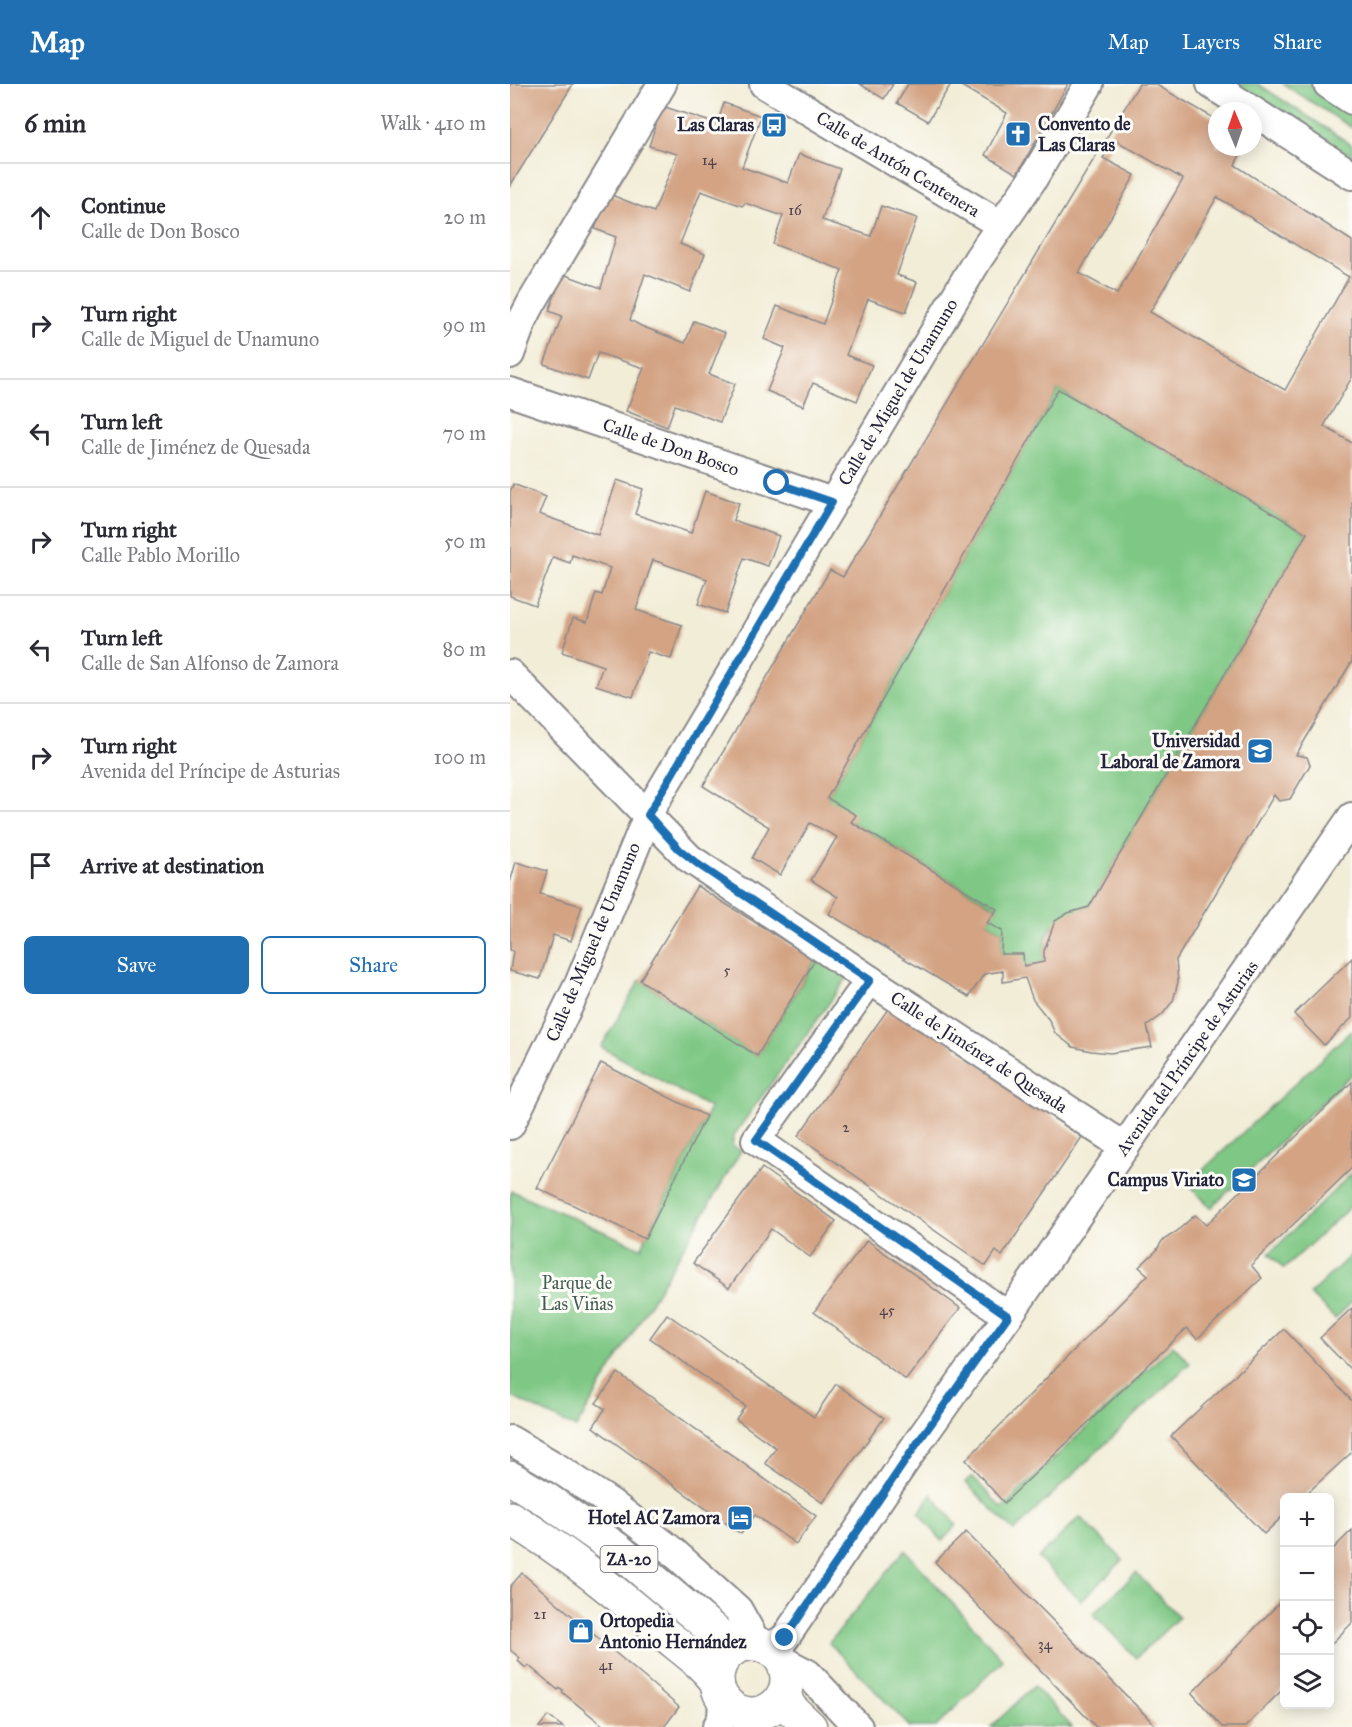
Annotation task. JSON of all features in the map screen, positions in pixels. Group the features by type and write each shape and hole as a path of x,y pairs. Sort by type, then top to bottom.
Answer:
{"highway":[{"name":"ZA-20","path":"510,1478 548,1500 618,1550 727,1642 763,1650"},
{"name":"ZA-20","path":"510,1518 566,1554 694,1658 709,1671 735,1710"},
{"path":"763,1650 787,1672 788,1683 784,1694 771,1709 761,1713 735,1710 720,1663 726,1655 763,1650"},
{"path":"784,1694 789,1707 810,1727"}],"street":[{"path":"510,354 526,311 662,84"},
{"name":"Calle de Antón Centenera","path":"764,84 1001,225"},
{"name":"Calle de Miguel de Unamuno","path":"510,1125 579,984 648,815 974,265 1032,180 1089,84"},
{"path":"1211,84 1352,175"},
{"path":"1328,84 1352,100"},
{"name":"Calle de Don Bosco","path":"510,392 832,502"},
{"name":"Calle de Jiménez de Quesada","path":"510,674 679,849 699,865 1125,1147"},
{"name":"Avenida del Príncipe de Asturias","path":"763,1650 785,1638 916,1445 1008,1316 1352,817"},
{"path":"870,980 756,1140 1008,1316"},
{"path":"510,1440 612,1504 680,1557 738,1610 763,1650 808,1674 858,1727"}],"green space":[{"path":"1232,84 1258,84 1352,145 1352,161 1262,102"},
{"path":"1283,84 1311,84 1352,111 1352,128"},
{"path":"1058,389 1307,533 1089,907 1068,914 1054,924 1046,939 1044,962 1024,966 1001,954 1002,931 987,923 997,908 851,822 827,798"},
{"name":"Parque de Las Viñas","path":"820,953 850,974 734,1135 732,1145 741,1151 576,1428 510,1396 510,1195 512,1191 641,1248 710,1108 601,1047 640,980 757,1056"},
{"path":"1352,1030 1352,1074 1211,1208 1188,1184"},
{"path":"1352,1173 1352,1205 1284,1269 1269,1254"},
{"path":"1352,1254 1352,1302 1335,1319 1310,1294"},
{"path":"1173,1345 1190,1363 1014,1531 965,1482 972,1476 1002,1508"},
{"path":"931,1494 957,1525 942,1541 919,1513"},
{"path":"1080,1517 1123,1560 1081,1601 1038,1558"},
{"path":"905,1550 1003,1660 936,1727 910,1727 829,1643"},
{"path":"1136,1573 1179,1617 1136,1658 1093,1614"},
{"path":"1034,1686 1072,1727 991,1727"}],"building":[{"path":"510,84 573,84 510,186"},
{"path":"860,84 893,84 884,99"},
{"path":"908,84 951,84 928,121 897,103"},
{"name":"Convento de Las Claras","path":"958,84 1068,84 1017,174 985,155 1007,113"},
{"path":"1139,84 1155,84 1208,115 1208,156 1240,156 1235,165 1352,241 1352,377 1324,426 1352,443 1352,661 1296,755 1307,757 1310,765 1290,799 1279,801 1274,795 1176,960 1178,982 1173,1001 1162,1015 1147,1026 1152,1047 1110,1053 1073,1047 1055,1033 1049,1020 1033,1000 1025,978 1003,982 1003,971 984,974 969,997 829,914 838,897 811,880 837,837 810,823 780,875 752,858 769,827 703,786 830,570 843,577","holes":["1115,140 1183,179 1117,294 1079,273 1135,175 1103,158","1217,197 1349,277 1285,390 1150,312","1058,389 1307,533 1089,907 1068,913 1055,921 1044,951 1044,962 1024,966 1023,954 1001,954 1002,931 987,923 997,909 851,822 856,815 827,798"]},
{"path":"724,103 761,116 742,167 788,183 799,154 840,169 822,220 871,236 881,206 917,218 897,275 917,282 906,312 868,299 846,355 872,365 857,401 813,383 803,406 767,391 785,348 764,339 777,306 823,324 842,270 773,244 783,216 745,203 742,206 701,191 680,244 705,254 690,292 645,274 630,320 685,343 694,321 725,333 709,374 735,384 720,422 675,405 667,427 626,411 644,368 598,353 588,380 544,364 562,316 549,311 563,274 601,288 616,237 595,229 609,194 654,212 677,154 649,146 662,106 717,124"},
{"path":"617,480 643,489 635,514 691,533 705,491 739,503 733,520 779,536 768,566 744,558 725,613 698,604 707,579 653,560 636,610 682,625 671,659 648,652 633,697 596,685 603,666 562,652 573,618 587,622 596,593 602,595 610,568 572,555 570,563 553,557 535,605 510,596 510,492 513,484 546,497 539,514 598,535"},
{"path":"516,862 547,871 540,894 582,906 571,941 553,935 540,979 510,971 513,951 510,950 510,883"},
{"path":"697,886 815,960 757,1056 640,980"},
{"path":"1352,958 1352,1018 1324,1045 1294,1014"},
{"path":"893,1002 1082,1137 1002,1256 996,1251 986,1266 798,1136"},
{"path":"601,1063 706,1116 645,1239 537,1188"},
{"path":"1352,1082 1352,1168 1251,1265 1262,1278 1197,1339 1187,1328 1004,1503 966,1460 1148,1275 1139,1267 1156,1251 1162,1241 1195,1215 1206,1225"},
{"path":"762,1168 836,1221 810,1257 771,1229 729,1288 693,1263"},
{"path":"867,1240 960,1308 906,1380 814,1312"},
{"path":"1352,1308 1352,1371 1320,1338"},
{"path":"667,1314 814,1417 836,1384 884,1418 823,1503 765,1463 776,1448 736,1419 745,1406 650,1338"},
{"path":"1284,1329 1352,1401 1352,1452 1307,1493 1280,1493 1280,1519 1264,1534 1171,1436"},
{"path":"618,1373 816,1516 796,1544 755,1515 741,1534 593,1427 605,1409 596,1403"},
{"path":"1352,1530 1352,1623 1334,1641 1334,1601 1334,1548"},
{"path":"966,1532 1155,1725 1154,1727 1096,1727 935,1562"},
{"path":"522,1573 679,1707 664,1727 605,1727 562,1692 563,1690 560,1688 558,1690 528,1665 526,1668 518,1661 520,1658 510,1650 510,1587"},
{"path":"1280,1602 1280,1692 1245,1727 1222,1727 1192,1693"},
{"path":"548,1716 563,1727 539,1727"}],"place":[{"name":"Las Claras","path":"774,125"},
{"name":"Convento de Las Claras","path":"1018,134"},
{"name":"Universidad Laboral de Zamora","path":"1260,751"},
{"name":"Campus Viriato","path":"1244,1180"},
{"name":"Hotel AC Zamora","path":"740,1518"},
{"name":"Ortopedia Antonio Hernández","path":"581,1631"}],"route":[{"path":"777,483 832,502 648,815 689,858 870,980 756,1140 1008,1316 916,1445 785,1638"}]}
